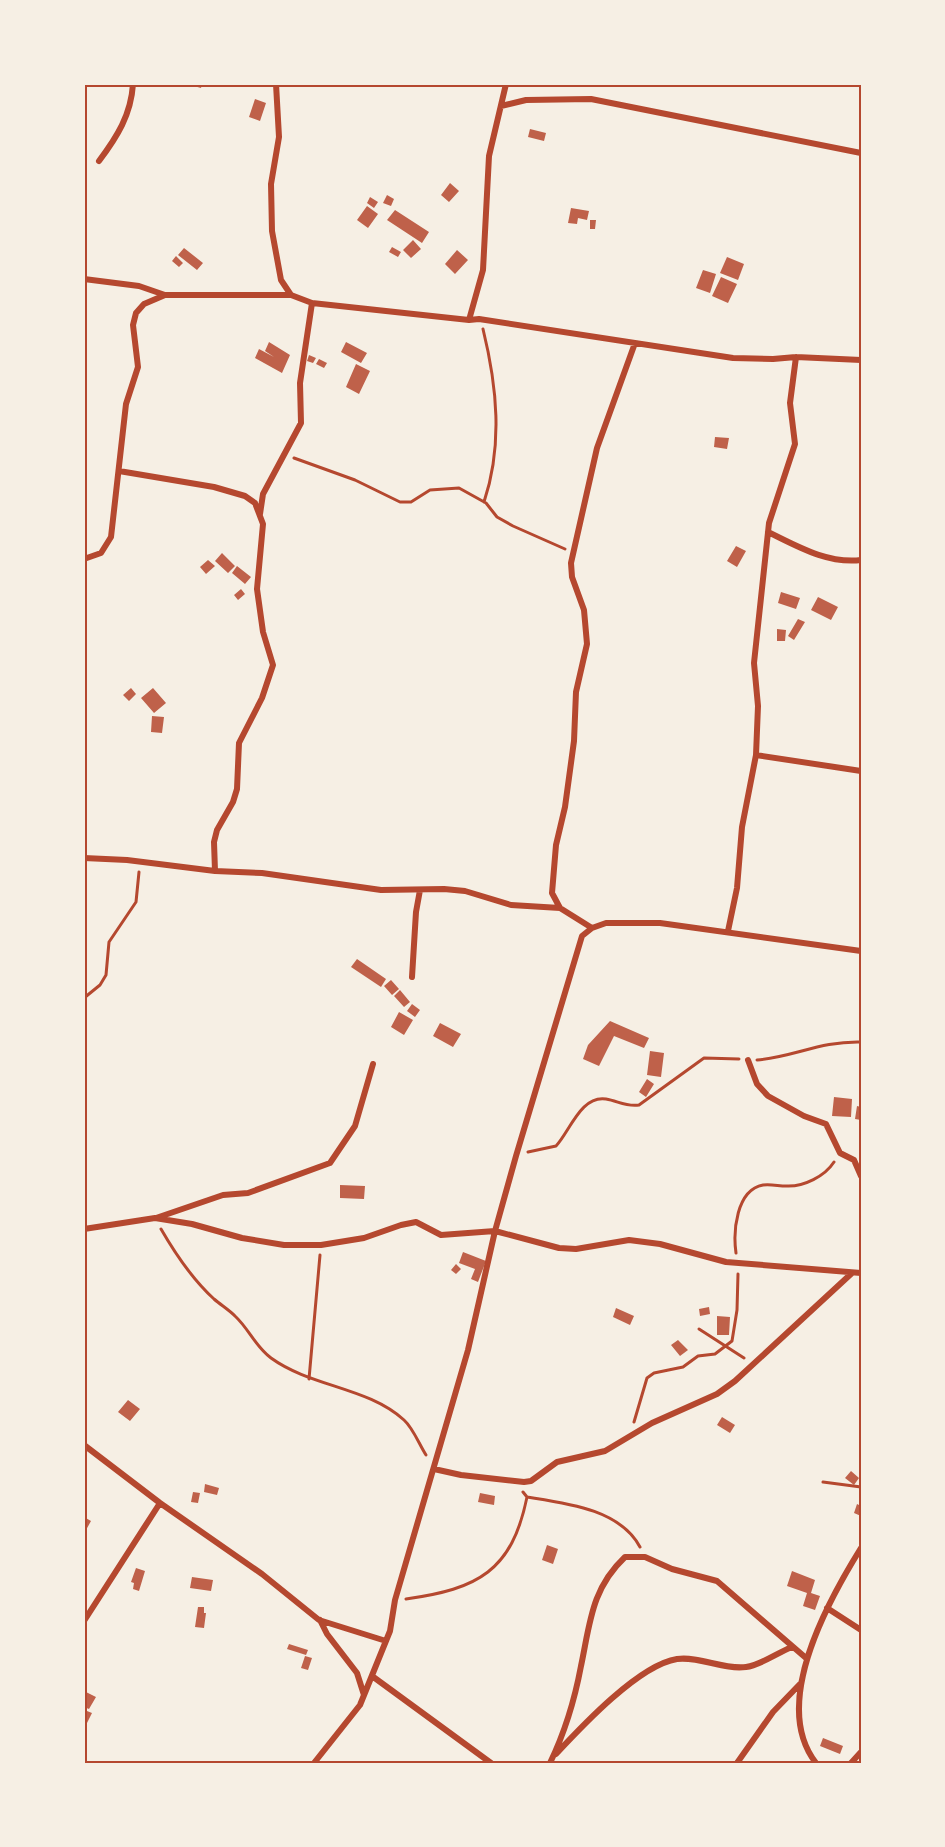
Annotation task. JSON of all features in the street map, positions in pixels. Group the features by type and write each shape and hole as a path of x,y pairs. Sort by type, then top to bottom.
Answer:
{"street":[{"path":"99,161 117,138 124,123 132,84"},
{"path":"276,84 279,136 270,207 282,280 291,295"},
{"path":"469,320 485,260 487,177 506,84"},
{"path":"501,106 526,100 591,99 861,153"},
{"path":"84,279 139,286 165,295 291,295 312,303 469,320 479,319 734,358 796,357 861,360"},
{"path":"84,559 101,553 111,537 126,404 138,367 133,325 136,313 144,304 165,295"},
{"path":"260,515 263,494 301,423 300,383 312,303"},
{"path":"560,908 552,893 556,845 565,807 574,741 576,692 587,644 584,610 572,577 572,553 597,448 635,343"},
{"path":"728,932 737,888 742,827 756,755 758,706 754,663 770,514 795,444 790,403 796,357"},
{"path":"119,471 214,487 245,496 255,503 263,524 257,589 263,632 273,665 262,698 239,743 237,789 213,842 215,872"},
{"path":"768,532 818,555 861,560"},
{"path":"756,755 861,771"},
{"path":"84,858 141,862 215,872 320,879 381,890 465,891 511,905 560,908 592,928"},
{"path":"412,977 416,912 420,890"},
{"path":"314,1763 360,1705 386,1641 395,1600 468,1350 495,1231 582,936 592,928 606,923 628,922 728,932 861,951"},
{"path":"748,1060 762,1090 791,1109 826,1124 840,1153 857,1159 861,1176"},
{"path":"84,1229 155,1218 224,1195 248,1193 330,1163 355,1126 373,1064"},
{"path":"155,1218 284,1245 321,1245 364,1238 410,1223 421,1224 441,1234 495,1231 559,1248 582,1248 630,1240 737,1263 861,1273"},
{"path":"434,1469 514,1481 531,1480 557,1462 605,1451 630,1435 717,1394 735,1381 757,1358 852,1273"},
{"path":"84,1445 160,1503 262,1574 319,1620 357,1673 364,1695"},
{"path":"84,1621 160,1503"},
{"path":"816,1763 803,1741 800,1726 801,1683 806,1658 827,1608 861,1548"},
{"path":"551,1760 581,1666 590,1612 617,1564 625,1557 645,1557 672,1569 717,1581 729,1589 806,1658"},
{"path":"827,1608 861,1630"},
{"path":"319,1620 386,1641"},
{"path":"551,1760 589,1719 631,1683 660,1665 681,1659 748,1667 792,1647"},
{"path":"372,1676 490,1763"},
{"path":"737,1763 773,1712 801,1683"},
{"path":"851,1763 861,1752"}],"path":[{"path":"479,319 489,355 496,408 494,464 484,502"},
{"path":"284,454 355,480 400,502 411,501 430,490 446,487 459,488 484,502 497,517 536,538 556,543 572,553"},
{"path":"84,999 100,985 106,975 109,942 136,902 141,862"},
{"path":"516,1156 556,1146 571,1123 594,1100 603,1098 626,1106 639,1105 704,1058 748,1060 777,1058 830,1043 861,1042"},
{"path":"630,1435 647,1378 654,1373 683,1367 699,1356 715,1354 726,1348 732,1341 739,1292 736,1218 747,1195 762,1185 796,1186 816,1178 825,1172 840,1153"},
{"path":"155,1218 178,1259 213,1298 237,1317 254,1343 271,1358 309,1379 366,1398 405,1420 434,1469"},
{"path":"309,1379 321,1245"},
{"path":"699,1329 742,1357 757,1358"},
{"path":"514,1481 527,1497 573,1504 602,1515 628,1533 637,1542 645,1557"},
{"path":"823,1482 861,1487"},
{"path":"395,1600 464,1586 494,1568 504,1560 523,1518 527,1497"}],"building":[{"path":"187,84 202,84 201,88"},
{"path":"255,99 266,103 260,121 249,117"},
{"path":"530,129 546,133 544,141 528,137"},
{"path":"450,183 459,191 449,202 441,195"},
{"path":"387,195 394,199 391,206 383,203"},
{"path":"370,197 378,202 374,208 367,203"},
{"path":"367,206 378,214 368,228 357,220"},
{"path":"571,208 589,211 587,220 578,218 577,224 568,223"},
{"path":"395,210 429,232 422,243 387,220"},
{"path":"590,220 596,220 595,229 590,229"},
{"path":"413,240 421,249 411,258 403,250"},
{"path":"392,247 401,252 398,257 389,252"},
{"path":"184,248 203,263 197,270 178,255"},
{"path":"457,250 468,260 455,274 445,264"},
{"path":"176,256 183,263 179,267 172,261"},
{"path":"727,257 744,264 738,280 720,273"},
{"path":"703,270 716,274 710,293 696,288"},
{"path":"721,277 737,284 728,303 712,296"},
{"path":"269,342 290,355 282,373 255,358 259,349 274,357 265,351"},
{"path":"346,342 367,353 361,363 341,352"},
{"path":"309,355 316,358 313,363 307,361"},
{"path":"319,359 327,363 324,368 316,364"},
{"path":"356,364 370,371 359,394 346,387"},
{"path":"715,437 729,438 727,449 714,447"},
{"path":"736,546 746,551 737,567 727,561"},
{"path":"222,553 235,566 228,573 215,561"},
{"path":"208,560 215,566 206,574 200,567"},
{"path":"237,566 251,577 245,584 232,573"},
{"path":"241,589 245,594 238,600 234,595"},
{"path":"781,592 800,598 796,609 778,603"},
{"path":"818,597 838,607 831,620 811,610"},
{"path":"798,619 805,622 794,640 788,636"},
{"path":"777,629 786,630 785,641 777,641"},
{"path":"131,688 136,694 129,701 123,695"},
{"path":"153,688 166,703 154,713 141,698"},
{"path":"152,716 164,717 162,733 151,732"},
{"path":"357,959 386,979 381,987 351,967"},
{"path":"391,980 399,989 392,995 384,986"},
{"path":"400,990 410,1002 404,1007 394,996"},
{"path":"412,1004 420,1010 415,1017 407,1011"},
{"path":"399,1012 413,1020 404,1035 391,1027"},
{"path":"610,1021 649,1038 644,1048 614,1036 599,1066 583,1059 588,1045"},
{"path":"440,1023 461,1034 453,1047 433,1036"},
{"path":"650,1051 664,1053 661,1077 647,1075"},
{"path":"647,1079 654,1084 646,1097 639,1092"},
{"path":"834,1097 852,1099 851,1117 832,1116"},
{"path":"857,1106 861,1107 861,1120 855,1119"},
{"path":"340,1185 365,1186 364,1199 340,1198"},
{"path":"463,1252 486,1261 478,1282 471,1279 475,1269 459,1263"},
{"path":"456,1264 461,1269 456,1274 451,1270"},
{"path":"709,1307 710,1314 700,1316 699,1309"},
{"path":"616,1308 634,1316 630,1325 613,1317"},
{"path":"717,1316 730,1317 729,1335 717,1335"},
{"path":"678,1340 688,1350 680,1356 671,1345"},
{"path":"128,1400 140,1409 130,1421 118,1412"},
{"path":"722,1417 735,1425 730,1433 717,1425"},
{"path":"851,1471 859,1478 854,1485 845,1478"},
{"path":"205,1484 219,1488 217,1495 204,1492"},
{"path":"193,1492 200,1493 198,1503 191,1502"},
{"path":"480,1493 495,1496 494,1505 478,1502"},
{"path":"857,1504 861,1506 861,1516 854,1513"},
{"path":"84,1517 91,1521 86,1530 84,1529"},
{"path":"547,1545 558,1549 553,1564 542,1560"},
{"path":"136,1568 145,1571 139,1591 133,1589 134,1583 131,1582"},
{"path":"792,1571 815,1580 811,1593 820,1596 815,1610 803,1606 807,1593 787,1586"},
{"path":"192,1577 213,1580 211,1591 190,1588"},
{"path":"198,1607 204,1607 204,1613 206,1613 204,1628 195,1627"},
{"path":"289,1644 308,1650 306,1655 287,1649"},
{"path":"305,1656 312,1658 308,1670 301,1668"},
{"path":"84,1691 96,1697 89,1709 84,1707"},
{"path":"87,1711 92,1713 84,1729 84,1716"},
{"path":"823,1738 843,1746 840,1754 820,1746"}]}
